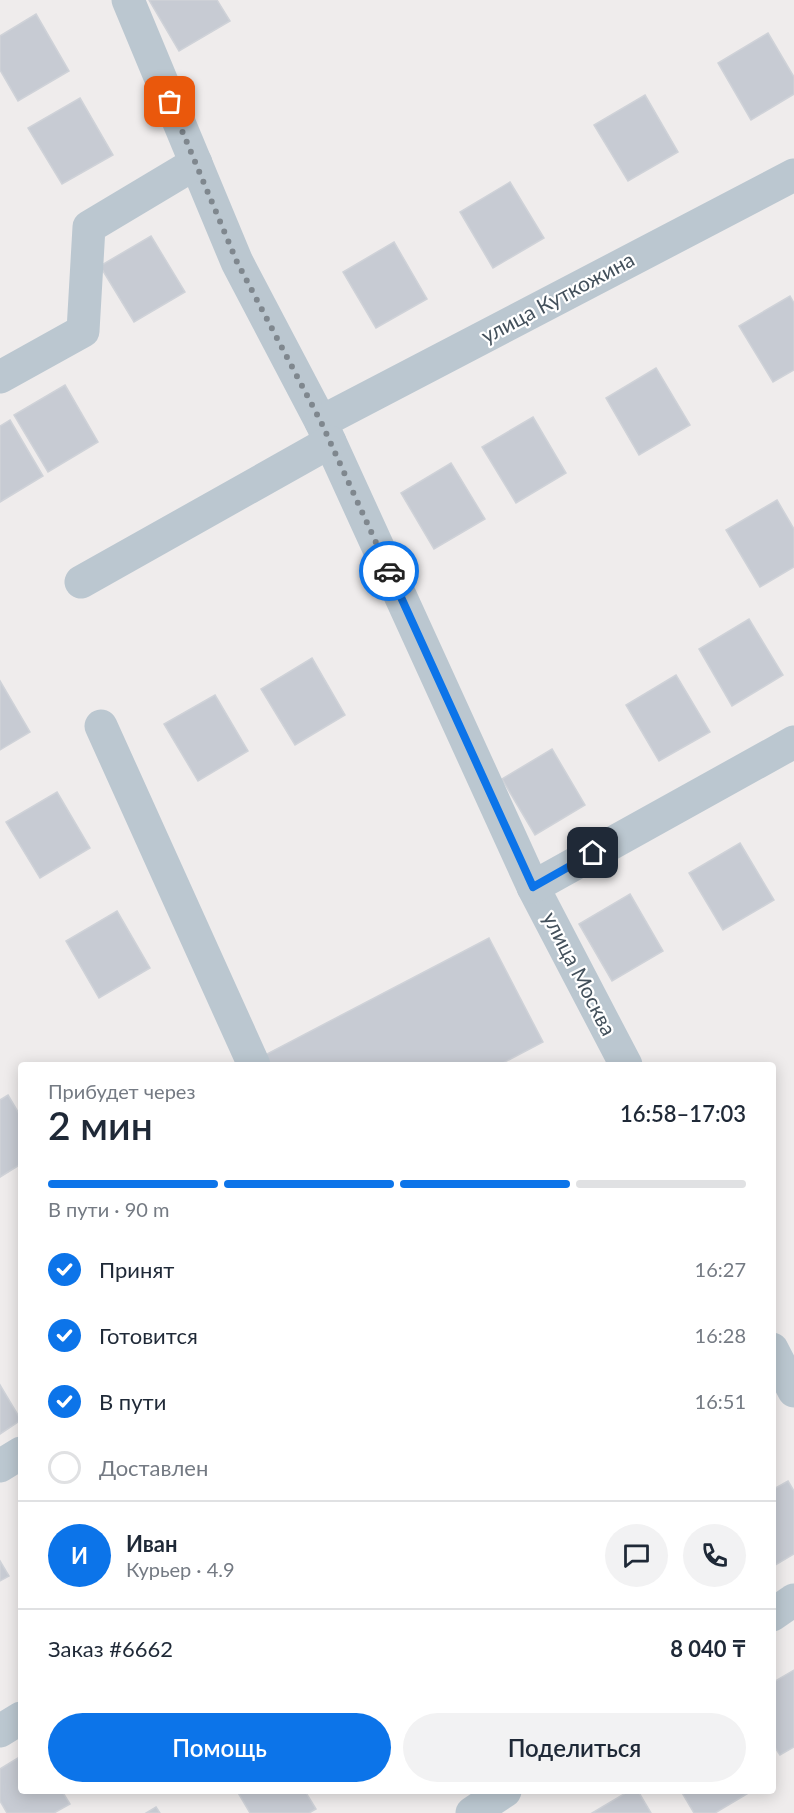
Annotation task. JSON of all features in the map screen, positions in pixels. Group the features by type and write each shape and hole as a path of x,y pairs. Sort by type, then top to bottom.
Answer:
{"street":[{"name":"улица Москва","path":"128,0 237,262 326,432 533,887 624,1062"},
{"path":"0,377 83,330 90,227 196,164"},
{"name":"улица Куткожина","path":"81,582 326,432 794,175"},
{"path":"101,726 253,1062"},
{"path":"533,887 794,741"},
{"path":"776,1357 794,1391"},
{"path":"0,1466 18,1455"},
{"path":"776,1611 794,1600"},
{"path":"0,1731 18,1720"},
{"path":"472,1813 500,1794"}],"building":[{"path":"149,0 217,0 230,21 179,51"},
{"path":"36,14 69,71 18,101 0,70 0,36"},
{"path":"768,33 794,77 794,94 751,120 718,63"},
{"path":"645,95 678,152 628,181 594,125"},
{"path":"80,98 113,155 62,184 28,128"},
{"path":"510,182 544,238 493,268 460,212"},
{"path":"151,236 185,292 134,322 100,266"},
{"path":"394,242 427,299 376,328 343,272"},
{"path":"790,296 794,303 794,370 773,382 739,326"},
{"path":"656,368 690,425 639,455 606,398"},
{"path":"65,385 98,442 48,472 14,415"},
{"path":"533,417 566,473 516,503 482,447"},
{"path":"10,420 43,476 0,502 0,426"},
{"path":"451,463 485,519 434,549 401,493"},
{"path":"777,500 794,529 794,567 760,587 726,530"},
{"path":"749,619 783,675 732,706 699,649"},
{"path":"312,658 345,715 295,745 261,689"},
{"path":"676,675 710,732 659,761 626,705"},
{"path":"0,681 30,732 0,750"},
{"path":"215,695 248,751 198,781 164,724"},
{"path":"552,749 585,805 535,835 502,779"},
{"path":"57,792 90,848 40,878 6,822"},
{"path":"740,843 774,900 723,930 689,873"},
{"path":"630,894 663,951 612,981 579,924"},
{"path":"117,911 150,968 99,998 66,941"},
{"path":"489,938 543,1042 505,1062 268,1062 265,1055"},
{"path":"8,1095 18,1112 18,1166 0,1177 0,1100"},
{"path":"0,1385 18,1415 18,1422 0,1434"},
{"path":"788,1481 794,1491 794,1554 776,1565 776,1488"},
{"path":"0,1561 9,1576 0,1581"},
{"path":"794,1670 794,1747 780,1755 776,1749 776,1681"},
{"path":"18,1758 18,1794 64,1794 70,1804 54,1813 7,1813 0,1801 0,1769"},
{"path":"239,1794 307,1794 316,1809 309,1813 250,1813"},
{"path":"624,1794 640,1794 651,1813 592,1813"},
{"path":"683,1794 747,1794 715,1813 694,1813"},
{"path":"156,1807 160,1813 146,1813"}],"way so far":[{"path":"170,102 237,262 321,422 389,571"}],"route":[{"path":"389,571 533,887 593,853"}]}
